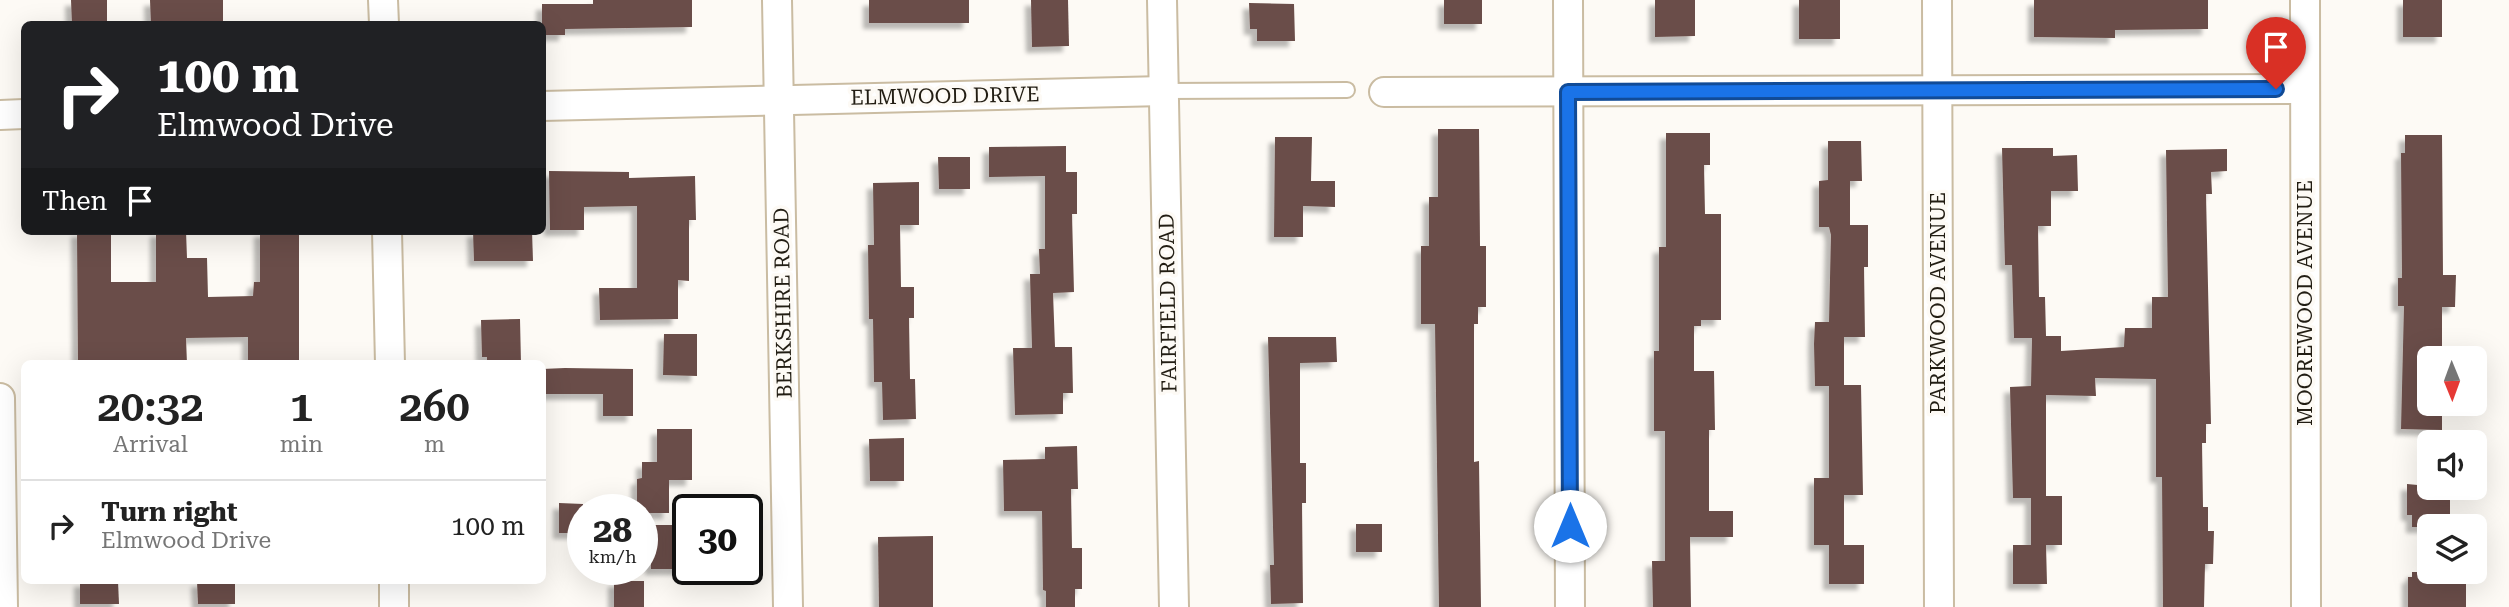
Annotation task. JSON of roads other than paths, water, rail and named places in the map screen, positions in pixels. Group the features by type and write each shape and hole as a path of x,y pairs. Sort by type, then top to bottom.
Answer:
{"street":[{"path":"383,0 384,21"},
{"name":"BERKSHIRE ROAD","path":"778,0 788,607"},
{"name":"FAIRFIELD ROAD","path":"1162,0 1174,607"},
{"path":"1568,0 1570,607"},
{"name":"PARKWOOD AVENUE","path":"1937,0 1939,607"},
{"name":"MOOREWOOD AVENUE","path":"2305,0 2306,607"},
{"path":"1384,92 2305,89"},
{"name":"ELMWOOD DRIVE","path":"546,106 1164,91"},
{"path":"0,115 21,114"},
{"path":"387,235 390,360"},
{"path":"0,398 3,607"},
{"path":"394,584 394,607"}],"lane":[{"name":"ELMWOOD DRIVE","path":"1164,91 1347,90"}]}
